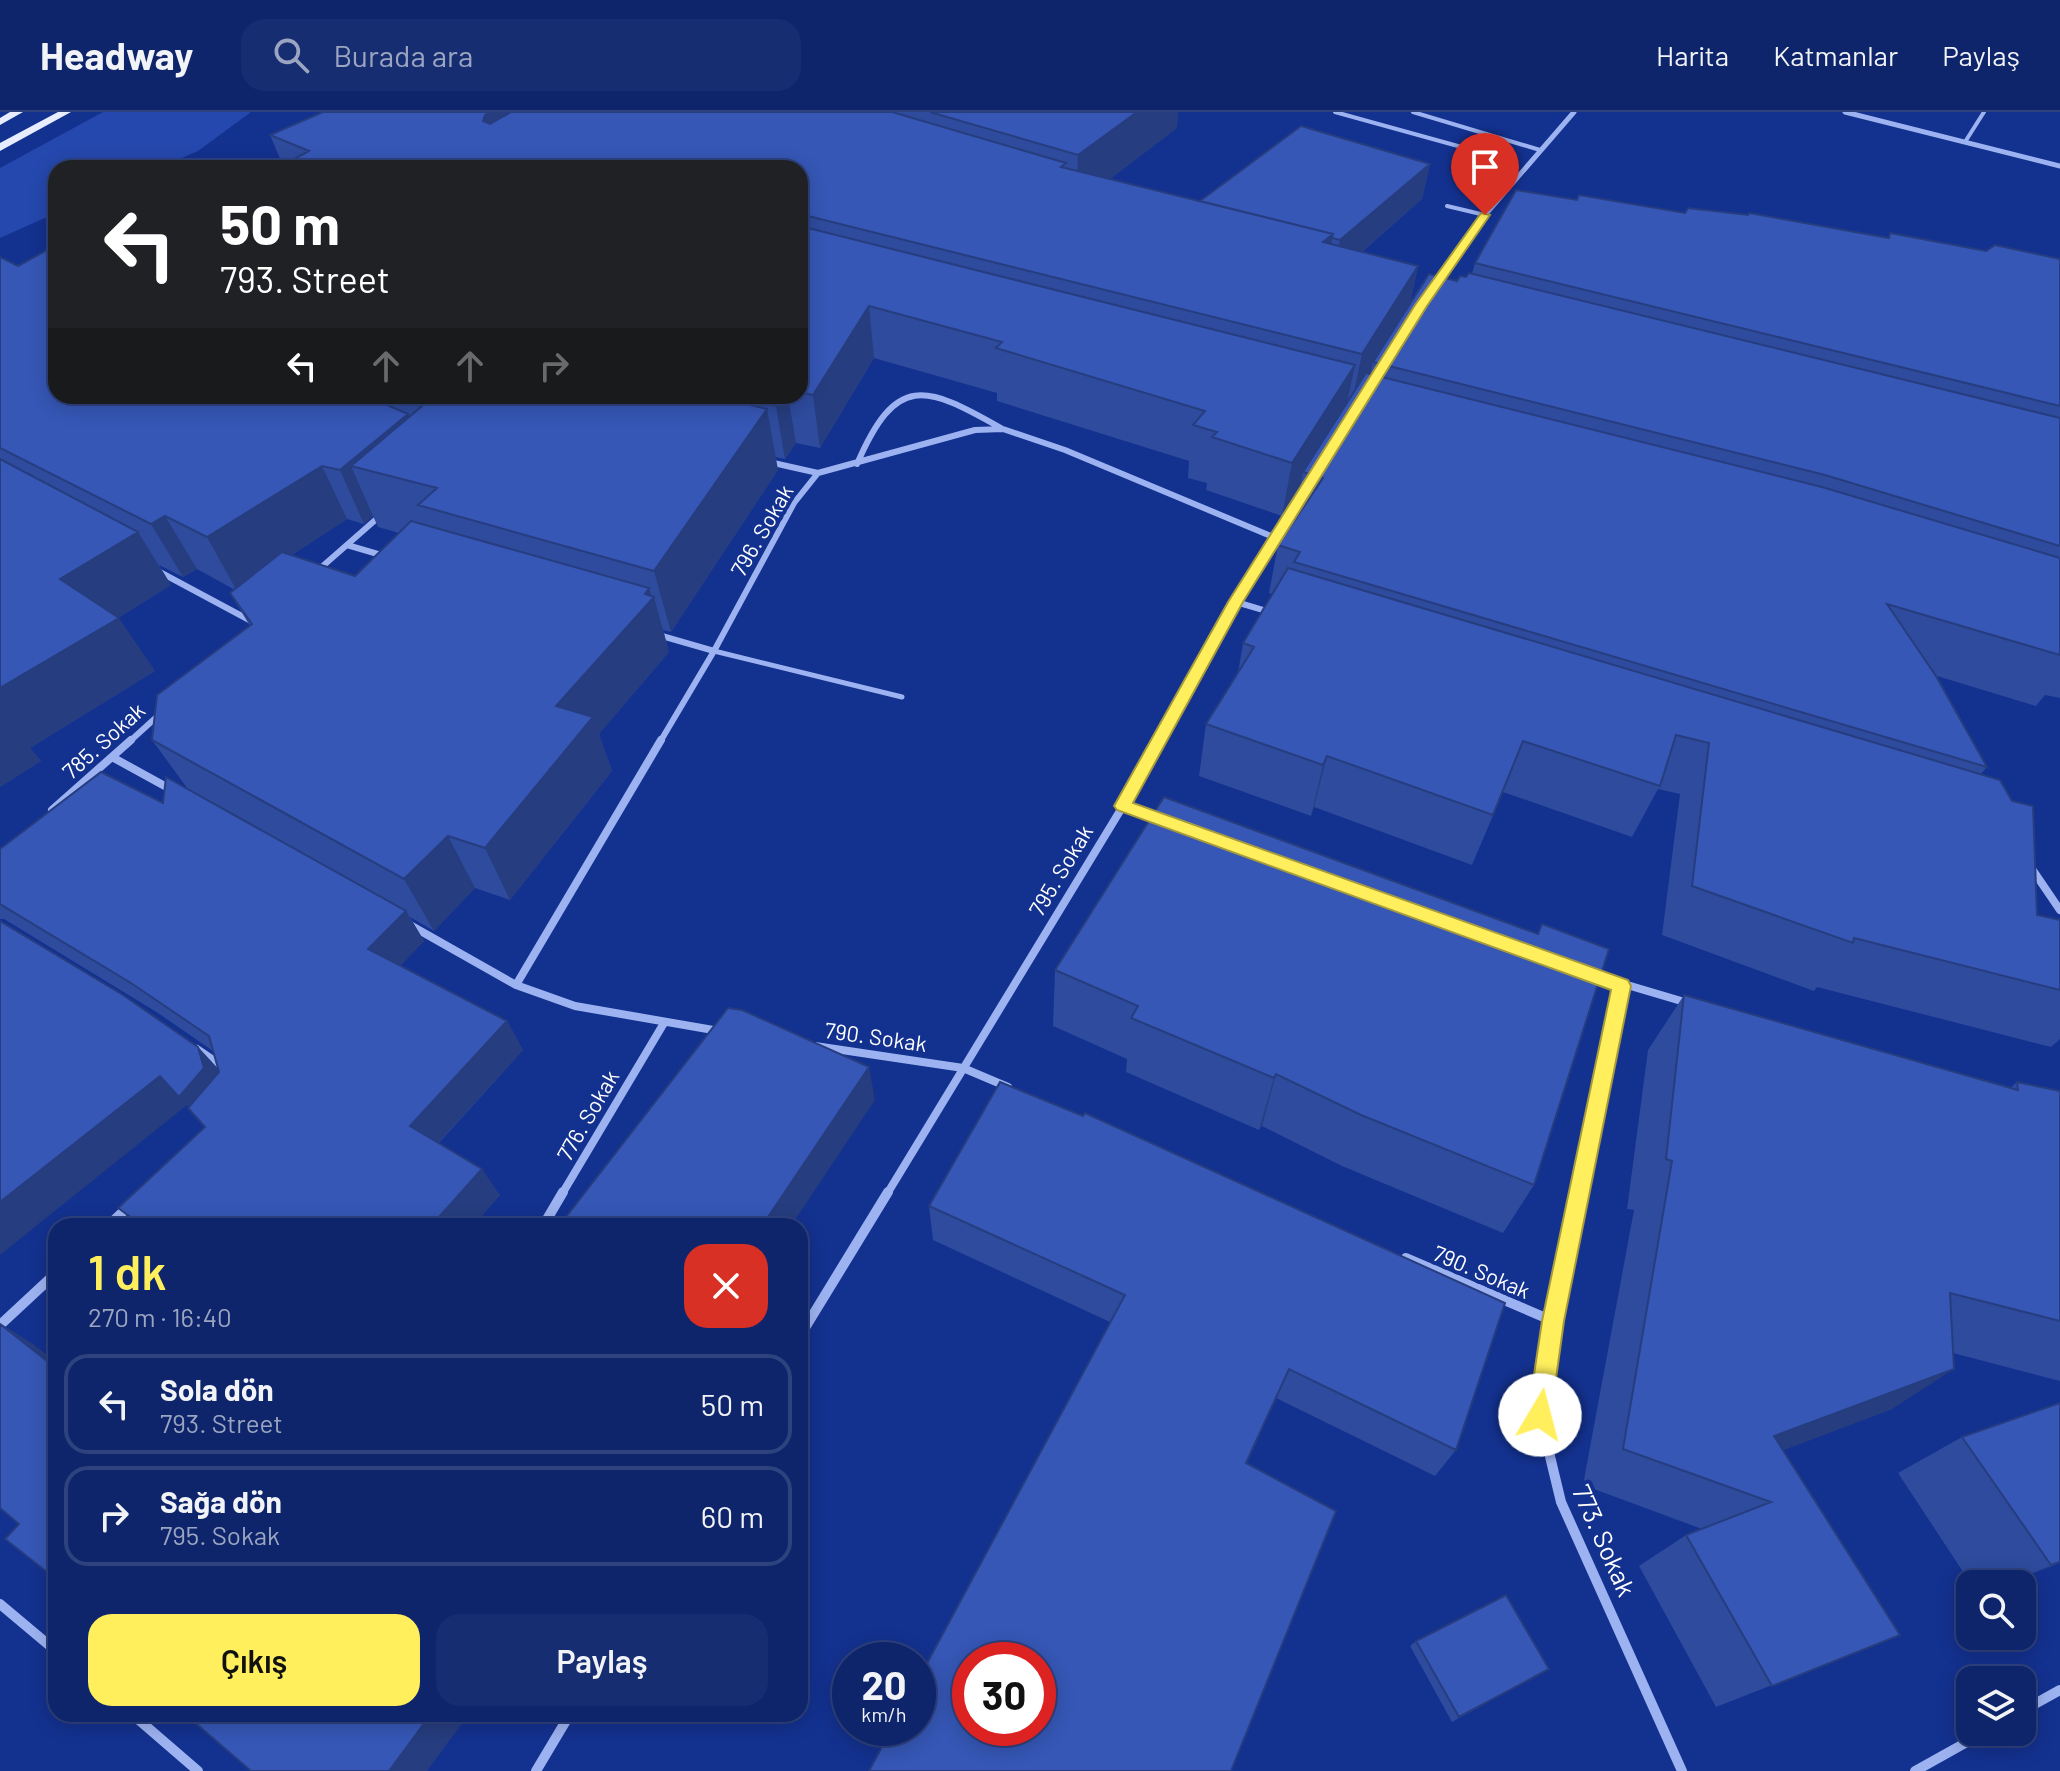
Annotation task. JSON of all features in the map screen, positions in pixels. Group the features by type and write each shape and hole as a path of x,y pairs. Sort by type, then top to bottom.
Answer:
{"main road":[{"path":"0,122 18,112"},
{"path":"0,148 66,112"}],"street":[{"path":"1430,292 1485,215 1574,112"},
{"path":"1845,112 2060,166"},
{"path":"1485,215 1500,217"},
{"path":"857,464 868,433 887,405 911,395 928,394 966,407 1003,429"},
{"name":"796. Sokak","path":"516,985 714,651 794,503 818,473 975,430 1003,429 1065,450 1278,539"},
{"path":"757,459 818,473"},
{"name":"795. Sokak","path":"808,1323 1123,806 1236,602 1309,488"},
{"path":"313,574 393,504"},
{"path":"347,545 393,558"},
{"path":"149,566 257,624 246,635"},
{"path":"1236,602 1281,616"},
{"path":"653,634 714,651"},
{"name":"785. Sokak","path":"45,816 168,706"},
{"path":"112,757 182,796"},
{"path":"1123,806 1167,821"},
{"path":"2023,856 2060,910"},
{"path":"405,922 516,985 575,1006 727,1033"},
{"path":"1578,970 1622,986 1697,1006"},
{"name":"773. Sokak","path":"1622,986 1553,1321 1540,1415 1561,1502 1682,1771"},
{"name":"776. Sokak","path":"548,1218 664,1023"},
{"name":"790. Sokak","path":"805,1044 963,1068 1020,1092"},
{"path":"192,1045 230,1071"},
{"path":"117,1218 140,1196"},
{"name":"790. Sokak","path":"1394,1253 1553,1321"},
{"path":"0,1325 48,1280"},
{"path":"0,1604 48,1644"},
{"path":"2036,1703 2060,1690"},
{"path":"146,1722 198,1771"},
{"path":"536,1771 565,1722"},
{"path":"1915,1771 1960,1746"}],"lane":[{"path":"1335,112 1476,151 1487,161 1482,172 1467,187"},
{"path":"1413,112 1540,150"},
{"path":"1965,142 1984,112"},
{"path":"284,160 295,153"},
{"path":"1447,206 1485,215"},
{"path":"714,651 902,697"}],"shaded area":[{"path":"103,112 251,112 198,151 177,160 48,160 48,217 0,238 0,168"}],"building":[{"path":"323,112 489,112 483,121 490,124 511,112 892,112 1066,163 1061,167 1333,234 1323,242 1418,266 1362,354 808,216 808,160 293,160 309,151 270,135"},
{"path":"930,112 1137,112 1078,155"},
{"path":"1301,126 1430,164 1340,240 1332,238 1333,234 1200,201"},
{"path":"1516,190 1577,200 1579,195 1685,213 1688,208 1749,213 1889,238 1890,233 1986,251 1995,245 2060,259 2060,406 1475,263"},
{"path":"808,228 1355,365 1292,463 1212,437 1217,432 1193,425 1205,411 996,348 1002,342 869,306 813,395 808,394"},
{"path":"48,249 48,404 385,404 408,414 340,470 322,466 207,537 165,516 151,524 0,448 0,257 18,266"},
{"path":"1469,273 2060,418 2060,546 1825,475 1373,362 1429,274 1457,281 1460,276 1466,277"},
{"path":"1366,373 1822,487 2060,558 2060,655 1887,604 1936,676 1987,767 1294,562 1300,552 1278,545 1323,478 1303,472"},
{"path":"425,404 745,404 767,409 654,571 418,505 437,488 351,466"},
{"path":"0,459 138,532 60,579 119,618 0,688"},
{"path":"411,521 649,588 645,594 654,597 556,706 593,717 485,848 448,836 404,879 152,740 157,695 252,624 230,593 282,552 355,576"},
{"path":"1288,568 2000,780 2012,801 2033,806 2037,915 2060,920 2060,990 1854,938 1853,943 1692,886 1709,743 1676,735 1660,786 1523,741 1493,815 1327,756 1323,765 1206,724 1254,647 1243,643"},
{"path":"101,772 163,803 166,777 406,911 368,949 507,1021 410,1126 482,1169 438,1218 132,1218 118,1208 205,1127 188,1108 219,1072 209,1036 131,983 0,904 0,849"},
{"path":"1164,797 1538,934 1542,924 1609,949 1534,1185 1361,1115 1276,1074 1274,1078 1131,1018 1138,1006 1055,970"},
{"path":"0,921 123,995 198,1047 204,1068 179,1097 160,1076 0,1202"},
{"path":"1684,995 2018,1090 2017,1082 2060,1091 2060,1321 1950,1293 1954,1369 1774,1436 1900,1635 1772,1686 1686,1535 1771,1502 1623,1449 1672,1161 1666,1159"},
{"path":"728,1008 742,1010 869,1067 767,1218 565,1218"},
{"path":"1000,1082 1083,1116 1085,1113 1505,1303 1456,1450 1289,1369 1246,1463 1336,1511 1231,1771 869,1771 882,1746 936,1746 936,1647 1125,1295 929,1206"},
{"path":"0,1324 48,1362 48,1573 5,1539 19,1524 0,1508"},
{"path":"2060,1403 2060,1562 2051,1565 1962,1437"},
{"path":"1506,1595 1549,1669 1459,1717 1416,1641"},
{"path":"194,1722 425,1722 389,1771 251,1771"}],"route":[{"path":"1485,215 1421,305 1236,602 1123,806 1622,986 1553,1321 1540,1415"}]}
